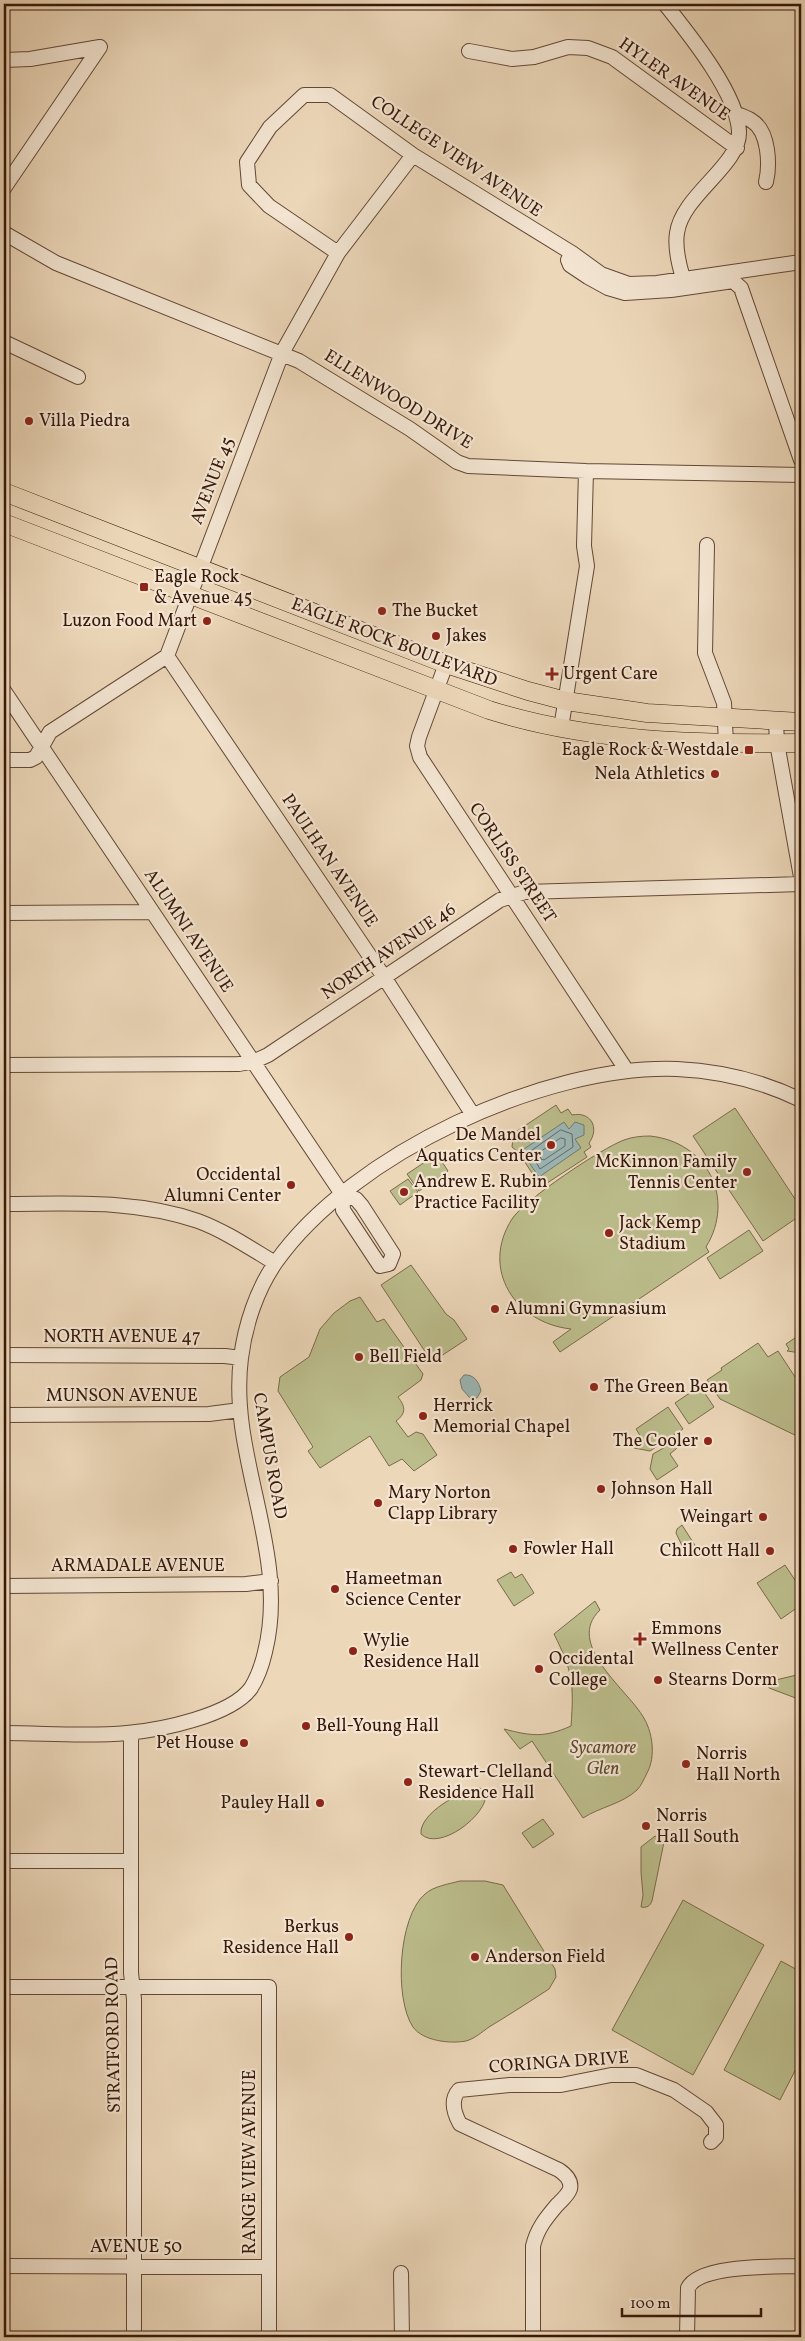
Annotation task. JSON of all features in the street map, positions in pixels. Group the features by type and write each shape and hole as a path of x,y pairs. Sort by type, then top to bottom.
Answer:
{"main road":[{"name":"EAGLE ROCK BOULEVARD","path":"4,492 446,664 508,685 566,701 654,714 801,722"},
{"name":"EAGLE ROCK BOULEVARD","path":"4,522 493,711 561,728 657,741 801,743"}],"street":[{"path":"665,4 714,70 737,114 740,132 737,148 694,199 680,219 676,234 683,278"},
{"path":"4,60 30,59 100,47 4,188"},
{"name":"HYLER AVENUE","path":"469,51 512,59 534,57 568,47 588,48 612,56 737,148"},
{"name":"COLLEGE VIEW AVENUE","path":"338,253 269,206 248,186 247,162 270,127 304,95 330,95 412,155 551,242 572,253 601,274 629,284 657,283 801,262"},
{"name":"HYLER AVENUE","path":"737,114 753,121 761,130 769,169 766,182"},
{"name":"AVENUE 45","path":"167,656 282,353 338,253 412,155"},
{"name":"ELLENWOOD DRIVE","path":"4,233 56,263 299,361 410,429 457,462 468,466 586,471 801,474"},
{"path":"572,253 568,260 575,269 608,288 625,292 671,290 733,281 741,288 801,460"},
{"path":"4,342 78,377"},
{"path":"561,728 588,566 584,546 586,471"},
{"path":"707,545 704,644 707,661 724,702 726,743"},
{"path":"4,760 30,760 36,757 50,732 167,656"},
{"name":"PAULHAN AVENUE","path":"167,656 384,977 473,1115"},
{"name":"CORLISS STREET","path":"446,664 420,737 418,746 420,757 627,1071"},
{"name":"ALUMNI AVENUE","path":"4,691 152,912 255,1061 342,1194 343,1210 380,1266 389,1264 393,1254 362,1206 356,1199 342,1194"},
{"path":"776,722 777,743 801,877"},
{"name":"NORTH AVENUE 46","path":"4,1065 239,1064 255,1061 268,1055 500,900 526,892 801,884"},
{"path":"4,913 152,912"},
{"name":"CAMPUS ROAD","path":"4,1733 131,1733 214,1714 240,1700 250,1689 260,1670 269,1637 271,1581 240,1410 240,1358 254,1306 275,1263 302,1230 342,1194 412,1146 473,1115 531,1093 627,1071 677,1069 727,1074 777,1089 801,1100"},
{"path":"4,1204 104,1204 148,1207 198,1221 228,1234 275,1263"},
{"name":"NORTH AVENUE 47","path":"4,1355 215,1356 240,1358"},
{"name":"MUNSON AVENUE","path":"4,1415 209,1414 240,1410"},
{"name":"ARMADALE AVENUE","path":"4,1586 212,1584 271,1581"},
{"name":"STRATFORD ROAD","path":"131,1733 134,2337"},
{"path":"4,1861 131,1861"},
{"path":"4,1987 132,1986"},
{"name":"RANGE VIEW AVENUE","path":"132,1986 268,1987 269,2337"},
{"name":"CORINGA DRIVE","path":"533,2337 533,2246 536,2235 544,2220 569,2192 570,2182 567,2176 559,2170 460,2124 455,2116 454,2107 455,2095 459,2090 510,2085 561,2085 611,2075 636,2075 674,2090 706,2112 716,2125 716,2137 711,2142"},
{"name":"AVENUE 50","path":"4,2266 269,2267"},
{"path":"687,2337 688,2288 696,2278 730,2270 801,2266"},
{"path":"402,2273 402,2337"}],"green space":[{"name":"De Mandel Aquatics Center","path":"556,1105 561,1113 568,1109 572,1115 579,1114 589,1118 594,1132 589,1143 591,1147 584,1152 587,1157 541,1187 519,1153 512,1147 513,1138 518,1136 517,1131"},
{"name":"McKinnon Family Tennis Center","path":"735,1108 801,1208 801,1215 763,1241 693,1136"},
{"name":"Jack Kemp Stadium","path":"650,1136 670,1140 687,1149 701,1161 711,1175 716,1192 718,1210 715,1228 706,1247 709,1252 560,1352 553,1342 571,1329 551,1325 519,1305 508,1290 502,1274 500,1256 503,1238 512,1219 519,1210 564,1175 624,1140"},
{"path":"437,1154 448,1171 419,1191 407,1174"},
{"name":"Andrew E. Rubin Practice Facility","path":"408,1179 418,1192 400,1205 390,1191"},
{"path":"749,1230 763,1251 720,1279 707,1258"},
{"path":"411,1265 446,1314 454,1320 467,1339 432,1362 381,1285"},
{"path":"360,1297 377,1322 384,1319 423,1374 421,1380 398,1397 404,1409 402,1415 396,1421 408,1437 416,1432 423,1434 437,1455 414,1471 402,1459 389,1466 370,1436 320,1468 308,1451 313,1447 278,1391 280,1377 309,1357 320,1329 334,1313 350,1301"},
{"path":"801,1334 801,1353 787,1351 789,1349 786,1344"},
{"path":"758,1343 768,1357 778,1351 801,1386 801,1438 720,1399 707,1380"},
{"path":"700,1386 714,1407 689,1424 675,1403"},
{"path":"668,1407 683,1429 650,1451 634,1448 631,1443 641,1437 636,1429"},
{"path":"674,1442 677,1448 670,1454 678,1466 657,1480 650,1469 653,1454"},
{"path":"682,1525 696,1547 686,1554 676,1533 677,1529"},
{"path":"785,1565 801,1589 801,1605 781,1619 757,1583"},
{"path":"511,1572 515,1578 522,1574 534,1593 514,1606 497,1580"},
{"name":"Sycamore Glen","path":"595,1601 600,1610 591,1623 589,1637 593,1651 612,1679 646,1721 651,1736 652,1759 650,1767 637,1790 625,1799 583,1818 532,1741 520,1749 504,1729 538,1735 553,1733 571,1726 571,1679 565,1658 554,1634"},
{"path":"801,1674 801,1700 769,1688 767,1682"},
{"path":"480,1788 486,1793 485,1802 471,1820 461,1828 450,1835 439,1838 429,1838 421,1834 422,1826 434,1811 463,1793"},
{"path":"543,1819 554,1834 533,1848 522,1833"},
{"path":"655,1836 664,1842 652,1901 648,1906 641,1907 643,1895 641,1847"},
{"name":"Anderson Field","path":"460,1881 485,1881 503,1885 555,1969 556,1977 549,1989 475,2037 466,2041 445,2042 423,2036 413,2027 403,1998 401,1979 402,1959 404,1939 416,1905 425,1894 433,1889"},
{"path":"683,1900 764,1945 693,2075 612,2030"},
{"path":"781,1961 801,1972 801,2059 780,2100 724,2070"}],"water":[{"path":"564,1122 569,1129 575,1122 584,1125 584,1135 575,1139 581,1148 539,1177 521,1151"},
{"path":"464,1375 473,1377 479,1385 481,1391 477,1398 470,1398 462,1389 460,1380"}],"place":[{"name":"Villa Piedra","path":"29,421"},
{"name":"Eagle Rock & Avenue 45","path":"144,587"},
{"name":"The Bucket","path":"382,611"},
{"name":"Luzon Food Mart","path":"207,621"},
{"name":"Jakes","path":"436,636"},
{"name":"Urgent Care","path":"552,674"},
{"name":"Eagle Rock & Westdale","path":"749,750"},
{"name":"Nela Athletics","path":"715,774"},
{"name":"De Mandel Aquatics Center","path":"551,1145"},
{"name":"McKinnon Family Tennis Center","path":"747,1172"},
{"name":"Occidental Alumni Center","path":"291,1185"},
{"name":"Andrew E. Rubin Practice Facility","path":"404,1192"},
{"name":"Jack Kemp Stadium","path":"609,1233"},
{"name":"Alumni Gymnasium","path":"495,1309"},
{"name":"Bell Field","path":"359,1357"},
{"name":"The Green Bean","path":"594,1387"},
{"name":"Herrick Memorial Chapel","path":"423,1416"},
{"name":"The Cooler","path":"708,1441"},
{"name":"Johnson Hall","path":"601,1489"},
{"name":"Mary Norton Clapp Library","path":"378,1503"},
{"name":"Weingart","path":"763,1517"},
{"name":"Fowler Hall","path":"513,1549"},
{"name":"Chilcott Hall","path":"770,1551"},
{"name":"Hameetman Science Center","path":"335,1589"},
{"name":"Emmons Wellness Center","path":"640,1639"},
{"name":"Wylie Residence Hall","path":"353,1651"},
{"name":"Occidental College","path":"539,1669"},
{"name":"Stearns Dorm","path":"658,1680"},
{"name":"Bell-Young Hall","path":"306,1726"},
{"name":"Pet House","path":"244,1743"},
{"name":"Norris Hall North","path":"686,1764"},
{"name":"Stewart-Clelland Residence Hall","path":"408,1782"},
{"name":"Pauley Hall","path":"320,1803"},
{"name":"Norris Hall South","path":"646,1826"},
{"name":"Berkus Residence Hall","path":"349,1937"},
{"name":"Anderson Field","path":"475,1957"}]}
